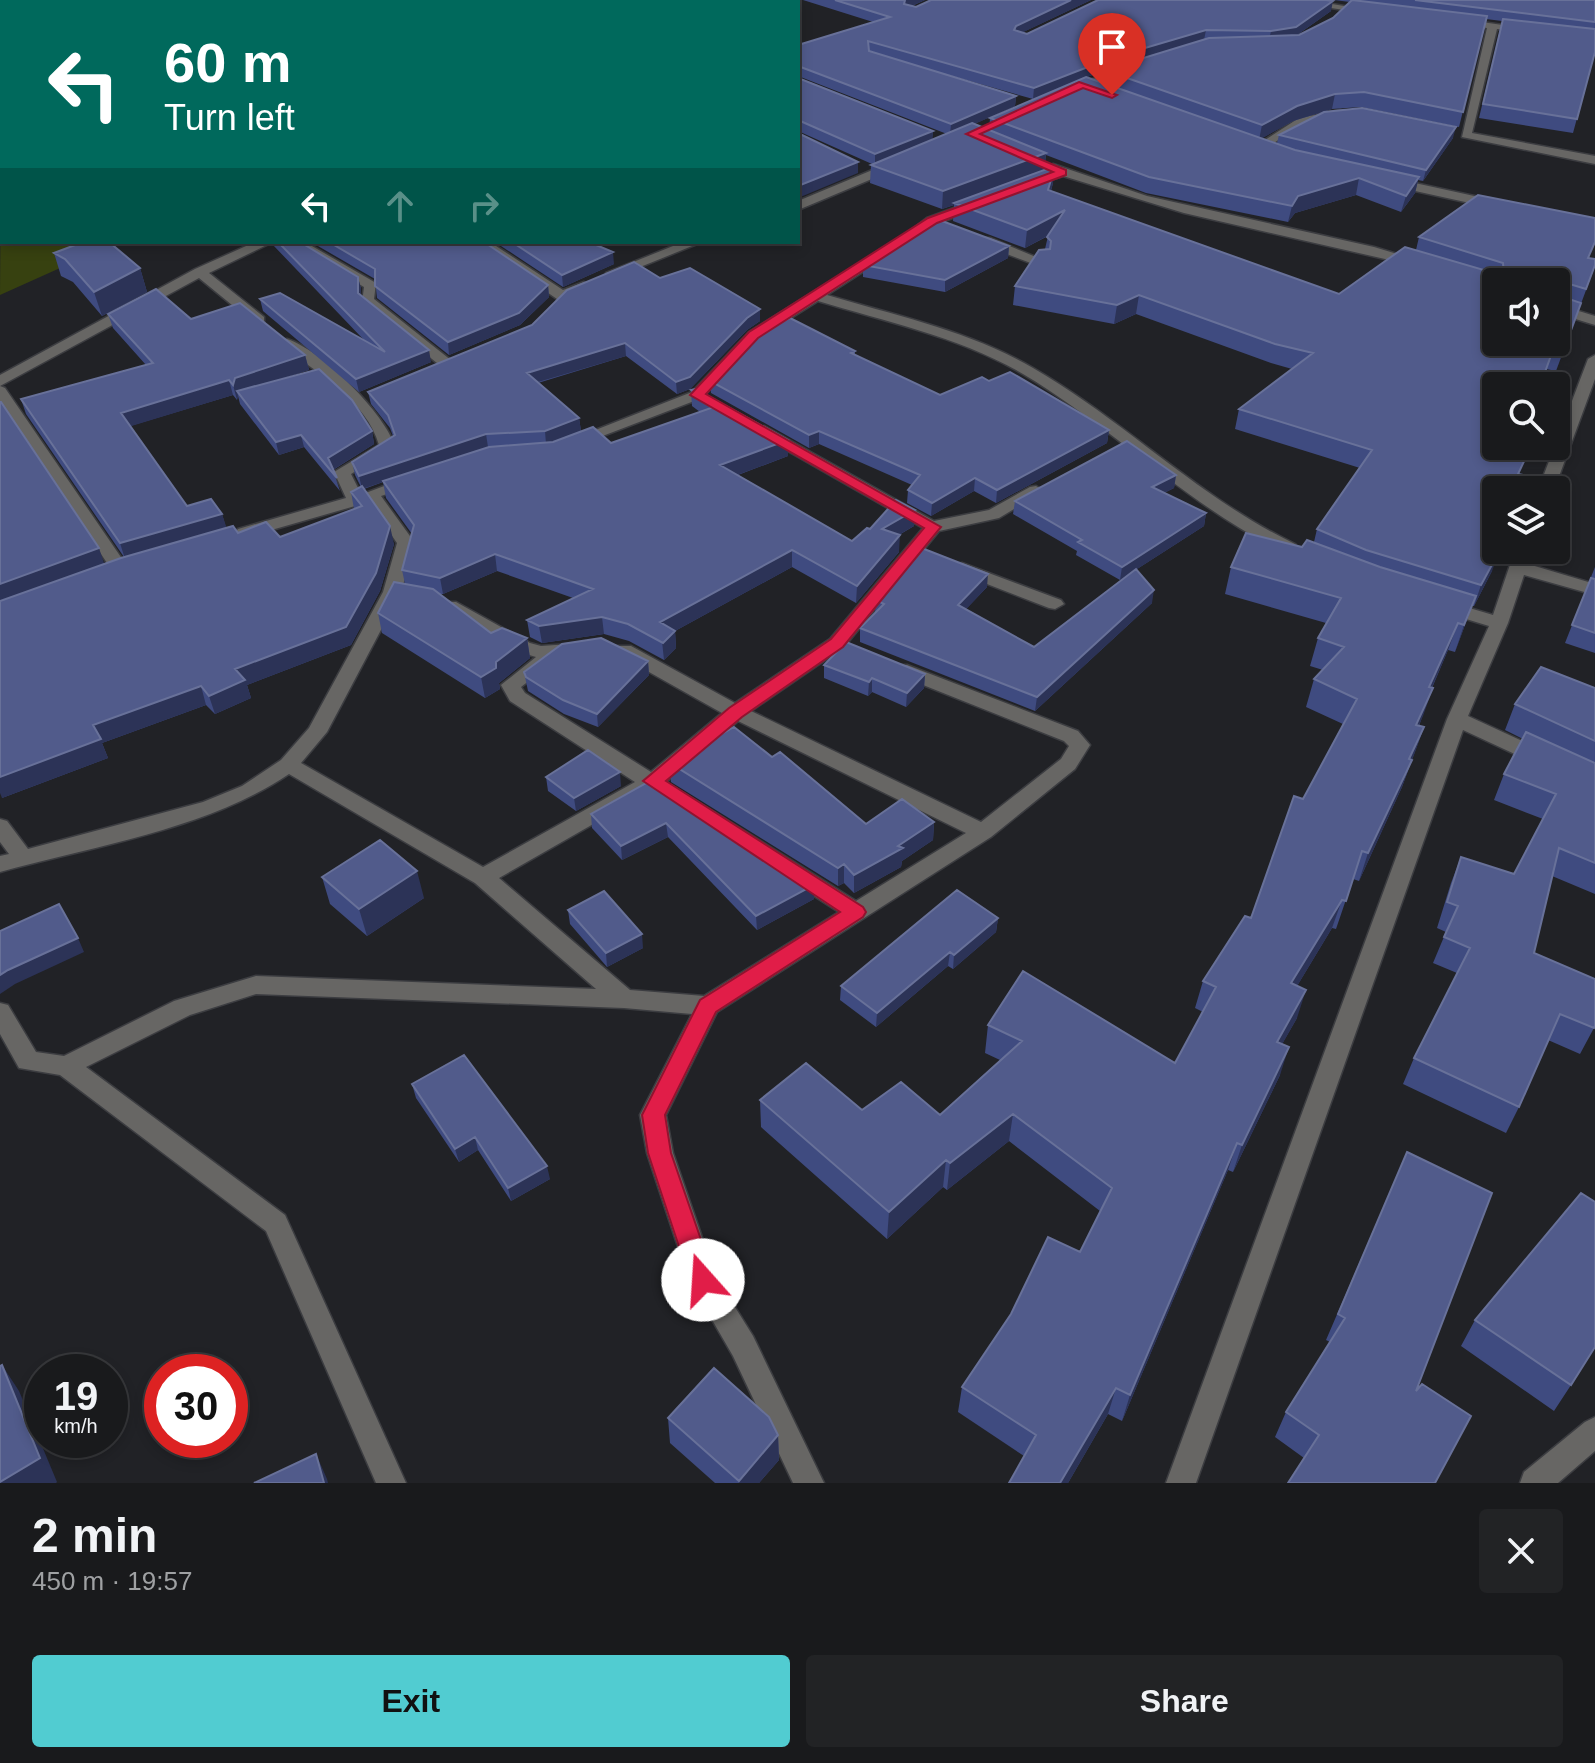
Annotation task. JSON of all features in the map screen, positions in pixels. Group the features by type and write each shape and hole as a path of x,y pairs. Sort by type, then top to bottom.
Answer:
{"street":[{"path":"1286,0 1376,12"},
{"path":"1451,21 1537,30"},
{"path":"1466,135 1493,25"},
{"path":"1058,95 1146,62"},
{"path":"1083,85 1097,90"},
{"path":"1245,142 1266,149 1303,120 1351,112"},
{"path":"1451,132 1595,160"},
{"path":"800,205 912,158"},
{"path":"1036,161 1148,201 1362,246 1427,265"},
{"path":"862,167 874,173"},
{"path":"1019,188 1063,172"},
{"path":"1371,177 1505,207"},
{"path":"564,446 704,398 754,335 932,221 990,199"},
{"path":"932,221 1041,262"},
{"path":"0,381 200,272 262,244"},
{"path":"299,244 371,286 367,300 446,364"},
{"path":"484,244 558,301 625,261 688,244"},
{"path":"0,864 209,808 249,791 288,765 317,732 398,593 406,543 342,472 387,447 386,438 366,398 317,375 200,272"},
{"path":"816,296 1002,357 1029,371 1120,446 1270,541 1298,552"},
{"path":"1570,313 1595,321"},
{"path":"1551,476 1595,359"},
{"path":"0,391 128,567 98,576"},
{"path":"752,425 933,527 952,520 993,514 1060,478"},
{"path":"223,539 430,474"},
{"path":"483,877 653,781 736,712 844,646 926,555 933,527"},
{"path":"926,555 1055,604"},
{"path":"1181,1483 1457,719 1499,623 1519,564"},
{"path":"1535,564 1595,590"},
{"path":"431,600 444,603 523,647 541,652 603,643 621,648 736,712 983,832"},
{"path":"1426,601 1499,623"},
{"path":"557,650 516,680 512,691 856,912"},
{"path":"809,1483 743,1346 703,1280 660,1153 653,1115 708,1006 983,832 1068,764 1080,745 1071,736 879,661"},
{"path":"1457,719 1554,764"},
{"path":"288,765 483,877 581,966 624,999"},
{"path":"0,826 23,857"},
{"path":"66,1066 181,1007 219,992 256,985 624,999 708,1006"},
{"path":"0,1012 28,1061 66,1066 276,1223 391,1483"},
{"path":"1535,1483 1595,1432"}],"green space":[{"path":"0,244 114,244 0,295"}],"building":[{"path":"835,0 905,0 904,4 916,7 931,0 1071,0 1016,26 1014,30 1027,34 1098,0 1333,1 1296,27 1271,31 1206,30 1111,58 1034,88 868,41 869,51 1016,96 951,124 800,67 800,44 890,17"},
{"path":"1352,0 1487,16 1463,112 1364,92 1335,94 1297,106 1262,125 1104,70 1209,38 1299,35 1333,18"},
{"path":"1415,0 1595,0 1595,22"},
{"path":"1503,19 1595,29 1595,52 1577,119 1483,104"},
{"path":"1086,77 1295,150 1419,177 1406,196 1359,178 1298,196 1292,206 1149,177 990,118"},
{"path":"800,79 933,131 875,154 800,121"},
{"path":"1362,108 1456,127 1426,170 1279,135 1324,112"},
{"path":"972,123 1046,153 943,191 871,165"},
{"path":"800,134 858,162 800,185"},
{"path":"1055,166 1048,190 1339,294 1405,247 1482,270 1482,356 1551,356 1545,372 1482,372 1482,460 1525,460 1518,474 1528,476 1482,476 1482,564 1492,564 1481,585 1366,550 1317,529 1372,450 1239,409 1313,353 1275,344 1139,295 1117,305 1015,286 1039,250 1050,249 1051,241 1047,237 1065,210 1027,230 954,203"},
{"path":"1478,195 1595,218 1595,242 1588,258 1595,259 1595,265 1586,289 1570,284 1570,268 1503,268 1503,263 1419,237"},
{"path":"934,218 1009,246 945,280 863,265"},
{"path":"78,244 111,244 140,268 94,292 65,259 54,253"},
{"path":"280,244 303,244 358,277 358,293 429,350 356,379 260,299 280,293 385,352"},
{"path":"332,244 487,244 548,285 519,313 448,342 375,286 375,269"},
{"path":"515,244 594,244 613,252 562,275"},
{"path":"634,262 660,278 690,268 760,309 747,318 690,377 676,382 625,343 527,373 579,418 545,431 486,434 359,476 352,462 395,435 388,415 368,392 532,325 567,290"},
{"path":"156,289 191,319 240,303 305,355 235,378 233,385 229,380 121,413 187,506 211,499 222,514 120,543 21,399 153,363 108,314"},
{"path":"1570,299 1581,303 1570,333"},
{"path":"790,318 855,351 851,353 940,395 982,377 989,381 1010,372 1109,430 997,490 975,478 932,503 908,490 920,475 819,431 809,435 710,381 761,328 776,319 781,322"},
{"path":"319,369 352,400 372,431 328,458 337,478 301,435 276,442 237,391"},
{"path":"695,389 788,440 720,465 852,541 867,528 870,529 896,500 915,510 882,529 900,535 857,586 792,550 660,622 675,631 663,643 628,624 602,617 539,626 527,620 593,589 495,554 440,578 402,570 414,525 383,481 489,447 553,442 593,427 611,443 714,407 691,390"},
{"path":"0,402 99,548 0,584"},
{"path":"1127,441 1176,475 1152,487 1206,513 1122,567 1015,501"},
{"path":"362,486 390,526 376,573 346,627 235,669 245,680 209,696 201,686 93,725 101,739 0,777 0,601 121,558 233,526 238,533 266,522 280,537 362,506 351,492"},
{"path":"1246,533 1302,547 1307,540 1380,567 1476,596 1464,625 1458,623 1429,687 1433,688 1416,725 1424,727 1409,759 1412,760 1368,853 1362,851 1346,901 1342,900 1291,983 1306,990 1277,1042 1289,1047 1242,1145 1237,1143 1130,1395 1116,1388 1060,1483 1009,1483 1036,1435 962,1387 1011,1314 1048,1237 1080,1252 1112,1188 1013,1114 950,1163 946,1160 889,1212 760,1100 806,1063 862,1110 901,1082 940,1115 1022,1041 988,1025 1023,971 1175,1063 1216,987 1203,981 1245,916 1251,918 1294,796 1303,799 1357,699 1314,679 1344,647 1318,638 1341,598 1231,567"},
{"path":"919,547 988,574 958,605 1034,647 1136,569 1154,590 1037,697 860,628 884,604 876,600"},
{"path":"1591,578 1595,579 1595,633 1572,625"},
{"path":"394,582 433,589 491,633 502,628 527,638 496,662 496,668 481,677 378,613"},
{"path":"601,638 648,661 597,714 563,700 526,677 524,672 562,644"},
{"path":"846,642 925,674 907,693 872,678 869,682 824,665"},
{"path":"1541,667 1595,688 1595,741 1515,704"},
{"path":"734,727 772,757 780,752 866,824 902,799 934,822 898,846 903,848 854,875 844,864 838,868 670,763"},
{"path":"1526,732 1595,763 1595,863 1559,848 1534,953 1595,979 1595,1026 1560,1014 1519,1107 1414,1058 1470,948 1444,937 1458,906 1447,902 1461,857 1514,874 1556,794 1504,774"},
{"path":"588,750 620,772 574,798 546,777"},
{"path":"650,781 814,885 756,916 666,823 621,846 591,814"},
{"path":"380,840 417,871 359,909 322,877"},
{"path":"957,890 998,918 954,955 950,952 877,1013 841,986"},
{"path":"604,891 642,934 606,953 568,910"},
{"path":"59,904 78,938 0,975 0,931"},
{"path":"464,1055 547,1166 508,1188 475,1137 455,1149 412,1084"},
{"path":"1407,1152 1492,1193 1416,1391 1422,1384 1471,1416 1435,1483 1288,1483 1319,1435 1286,1412 1345,1318 1338,1314"},
{"path":"1581,1193 1595,1202 1595,1347 1571,1385 1475,1320"},
{"path":"0,1366 24,1419 24,1458 40,1458 0,1482"},
{"path":"714,1368 769,1417 778,1435 739,1481 668,1418"},
{"path":"316,1454 324,1483 254,1483"}],"route":[{"path":"703,1280 660,1153 653,1115 708,1006 856,912 653,781 736,712 837,643 933,527 697,395 754,335 932,221 1063,172 971,134 1083,85 1112,95"}]}
